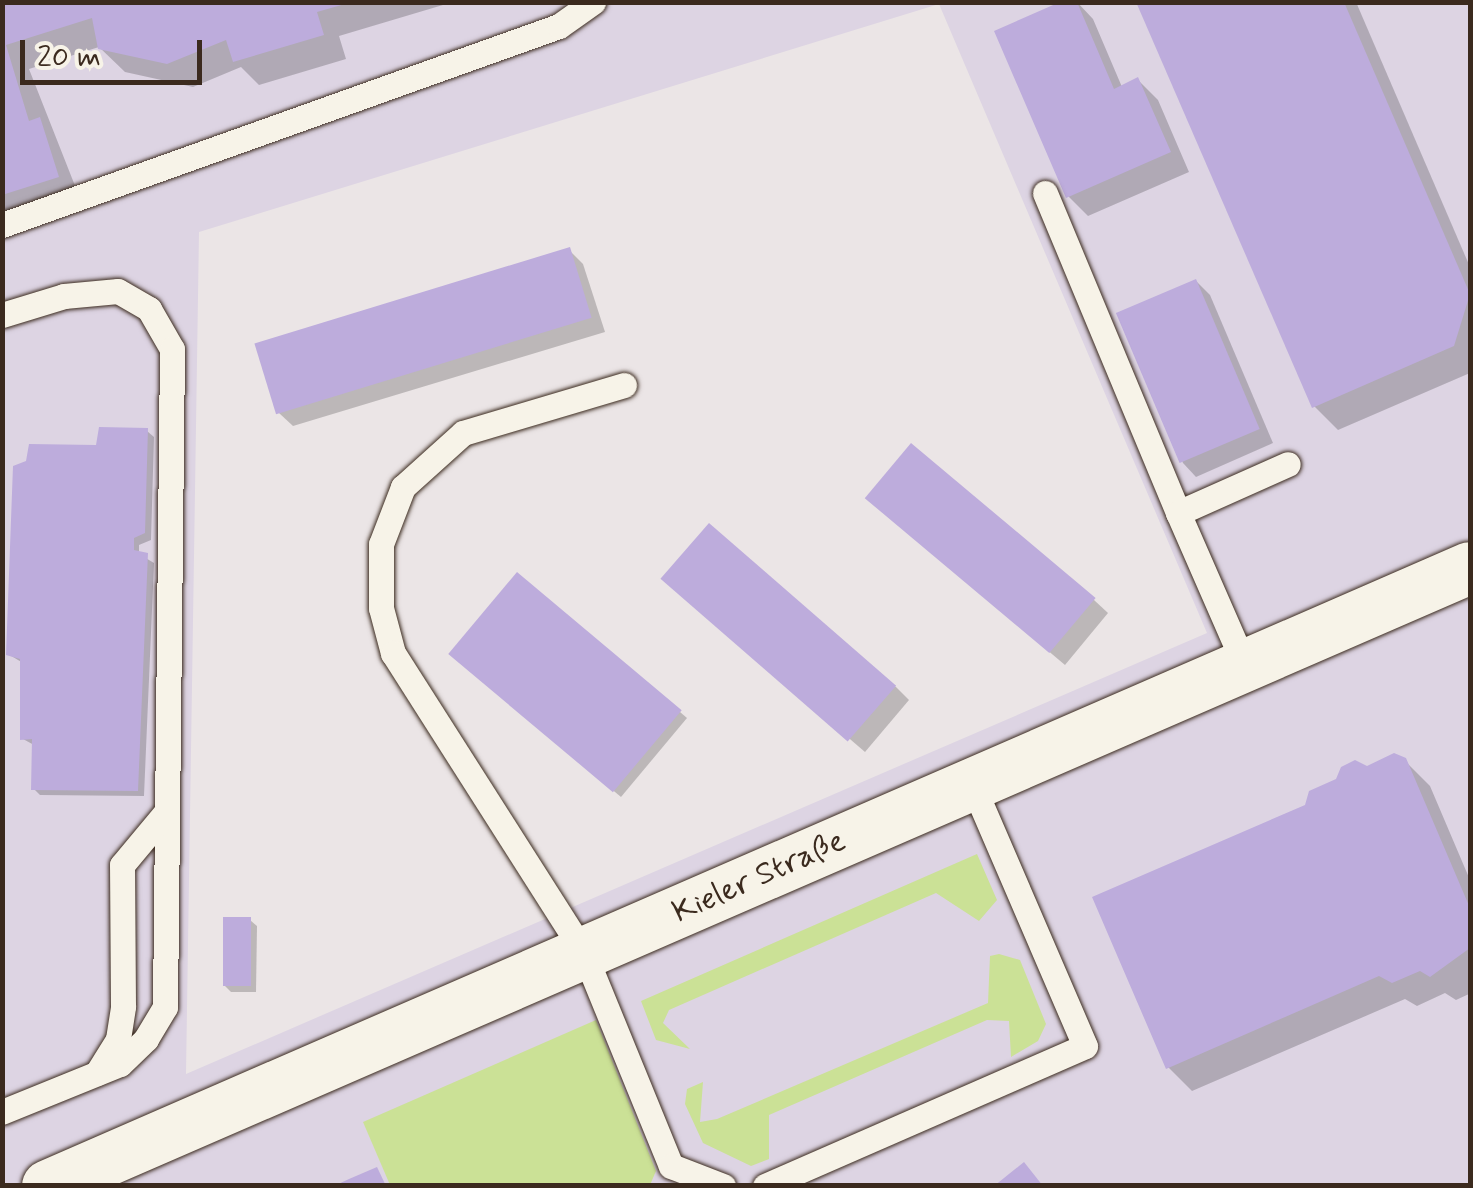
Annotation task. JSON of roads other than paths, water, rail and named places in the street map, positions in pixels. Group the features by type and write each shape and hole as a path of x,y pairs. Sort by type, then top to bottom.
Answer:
{"street":[{"name":"Kieler Straße","path":"48,1186 1470,568"}],"lane":[{"path":"2,225 559,26 592,2"},
{"path":"1045,192 1245,666"},
{"path":"2,316 64,296 118,291 149,309 172,349 166,1007 146,1040 120,1064 2,1112"},
{"path":"624,384 463,433 404,487 381,544 381,608 393,654 584,954 671,1166 723,1186"},
{"path":"1178,513 1288,464"},
{"path":"765,1186 1085,1046 972,784"},
{"path":"97,1073 118,1040 123,1006 122,864 168,811"}]}
